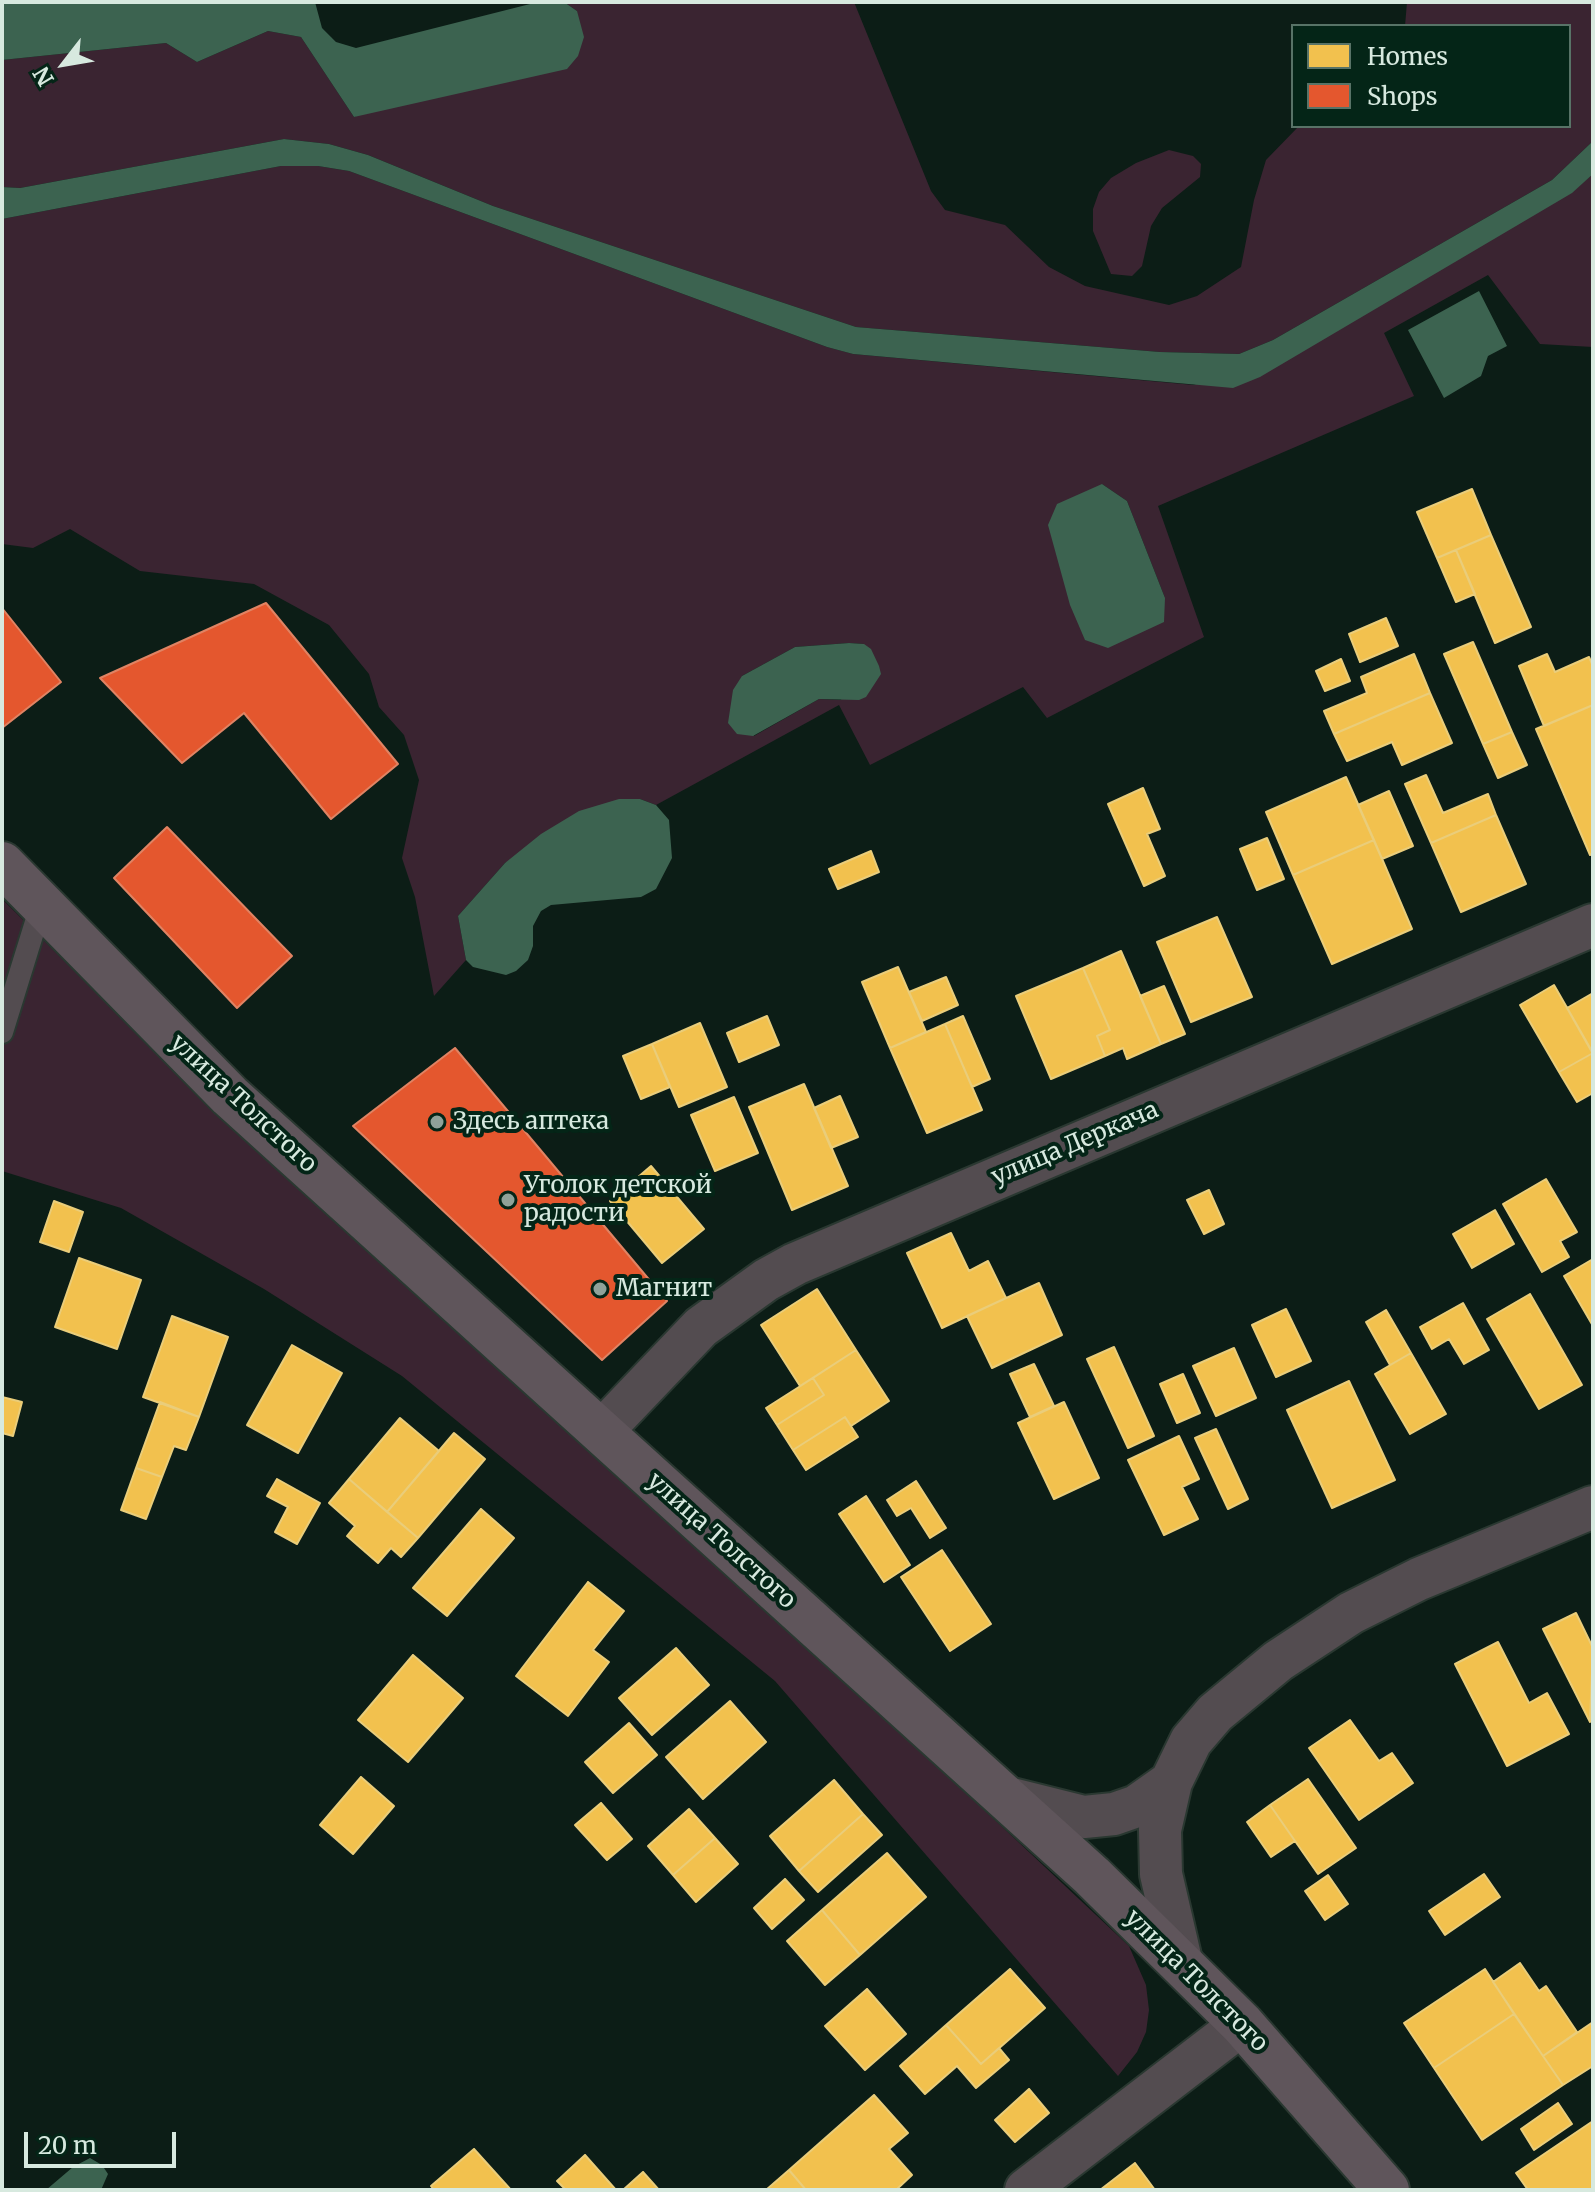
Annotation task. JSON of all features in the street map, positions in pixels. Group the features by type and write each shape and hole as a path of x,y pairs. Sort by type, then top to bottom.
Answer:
{"main road":[{"name":"улица Толстого","path":"2,864 230,1096 1092,1876 1242,2024 1387,2190"}],"street":[{"name":"улица Деркача","path":"601,1432 701,1327 785,1269 1593,925"},
{"path":"1182,1965 1161,1874 1160,1830 1171,1782 1191,1741 1215,1713 1267,1668 1315,1636 1407,1585 1593,1507"},
{"path":"1004,1797 1084,1817 1114,1814 1137,1806 1171,1782"},
{"path":"1026,2190 1242,2024"}],"lane":[{"path":"2,1032 41,906"}],"shaded area":[{"path":"2,2 315,2 322,28 336,42 356,48 538,2 564,2 577,11 584,37 578,56 567,69 354,117 301,37 268,31 197,62 166,43 2,60"},
{"path":"564,2 854,2 931,191 945,210 1005,225 1049,267 1085,286 1169,305 1197,296 1241,267 1254,200 1266,160 1297,128 1571,128 1571,24 1405,24 1407,2 1593,2 1593,141 1552,180 1273,340 1239,354 1160,352 856,327 493,206 368,155 329,144 284,139 20,188 2,187 2,60 166,43 197,62 268,31 301,37 354,117 577,11"},
{"path":"284,139 329,144 368,155 493,206 856,327 1160,352 1239,354 1273,340 1552,180 1593,141 1593,174 1572,193 1260,377 1233,388 853,354 349,171 318,166 281,166 2,219 2,187 20,188"},
{"path":"1169,150 1193,156 1201,164 1200,177 1162,208 1151,226 1142,266 1132,276 1111,274 1093,231 1093,209 1099,192 1111,178 1136,163"},
{"path":"281,166 318,166 349,171 853,354 1194,385 1571,193 1593,174 1593,347 1540,344 1488,275 1384,333 1414,396 1158,506 1204,637 1047,718 1023,687 870,765 839,705 656,805 640,799 505,863 458,916 466,960 434,996 415,897 402,858 419,780 404,735 379,707 369,674 329,625 254,584 140,571 70,529 33,548 2,544 2,219","holes":["1102,484 1127,501 1165,598","864,644 841,700 819,699 754,736 742,676 795,647"]},
{"path":"1479,291 1507,346 1488,356 1481,376 1444,398 1408,330"},
{"path":"1102,484 1127,501 1165,598 1164,622 1108,648 1085,640 1070,605 1048,525 1057,504"},
{"path":"864,644 871,649 879,666 881,674 866,697 859,700 819,699 753,736 737,734 728,723 733,690 742,676 795,647"},
{"path":"619,799 640,799 656,805 669,820 672,858 656,889 641,897 551,905 541,911 533,926 533,946 528,960 516,971 506,975 473,967 466,960 458,916 505,863 541,834 579,811"},
{"path":"2,899 198,1093 713,1555 1129,1946 1146,1985 1149,2010 1146,2032 1137,2052 1118,2076 775,1681 402,1376 264,1289 121,1208 2,1171"},
{"path":"90,2158 102,2165 108,2174 101,2190 46,2190 73,2167"}],"building: Homes":[{"path":"1472,489 1491,535 1437,558 1417,512"},
{"path":"1491,535 1531,627 1495,643 1456,550"},
{"path":"1456,550 1475,594 1456,602 1437,558"},
{"path":"1386,618 1398,646 1360,662 1349,634"},
{"path":"1473,642 1512,732 1483,744 1444,654"},
{"path":"1414,654 1430,693 1334,734 1324,711 1367,693 1361,677"},
{"path":"1547,654 1555,672 1589,657 1593,666 1593,705 1544,726 1519,666"},
{"path":"1341,659 1350,681 1325,691 1316,671"},
{"path":"1430,693 1452,743 1402,765 1392,742 1347,761 1334,734"},
{"path":"1593,705 1593,854 1590,855 1536,729"},
{"path":"1512,732 1527,765 1498,778 1483,744"},
{"path":"1426,775 1443,813 1488,794 1496,815 1431,843 1405,784"},
{"path":"1346,777 1374,840 1293,875 1266,812"},
{"path":"1143,788 1160,829 1147,834 1165,876 1144,886 1108,804"},
{"path":"1389,791 1413,846 1382,859 1358,805"},
{"path":"1496,815 1526,884 1461,912 1431,843"},
{"path":"1267,838 1284,879 1257,890 1240,849"},
{"path":"1374,840 1412,929 1332,964 1293,875"},
{"path":"871,851 879,872 838,889 829,869"},
{"path":"1217,917 1252,997 1191,1022 1157,942"},
{"path":"1121,951 1161,1044 1127,1059 1123,1048 1105,1056 1097,1036 1110,1030 1083,968"},
{"path":"898,967 926,1032 890,1048 862,982"},
{"path":"1083,968 1110,1030 1097,1036 1105,1056 1051,1079 1016,996"},
{"path":"946,977 958,1005 922,1021 909,992"},
{"path":"1554,985 1593,1053 1559,1072 1520,1005"},
{"path":"1164,986 1185,1034 1161,1044 1140,996"},
{"path":"1593,993 1593,1054 1567,1008"},
{"path":"767,1016 779,1045 739,1062 727,1033"},
{"path":"963,1016 990,1079 972,1087 945,1024"},
{"path":"700,1023 727,1087 679,1107 652,1044"},
{"path":"945,1024 982,1110 927,1133 890,1048"},
{"path":"652,1044 670,1087 641,1099 623,1056"},
{"path":"1593,1053 1593,1093 1577,1102 1559,1072"},
{"path":"804,1084 848,1186 792,1210 749,1107"},
{"path":"840,1096 858,1137 831,1148 814,1108"},
{"path":"734,1097 758,1153 715,1171 691,1115"},
{"path":"651,1166 704,1229 662,1263 610,1201"},
{"path":"1546,1179 1577,1232 1560,1241 1569,1257 1542,1272 1503,1204"},
{"path":"1209,1190 1224,1224 1204,1234 1187,1200"},
{"path":"54,1201 83,1212 69,1252 40,1242"},
{"path":"1495,1210 1514,1244 1472,1268 1453,1234"},
{"path":"951,1233 969,1271 988,1261 1006,1298 942,1328 907,1253"},
{"path":"79,1258 141,1280 117,1349 55,1327"},
{"path":"1593,1259 1593,1326 1564,1276"},
{"path":"1039,1283 1062,1335 992,1368 967,1316"},
{"path":"817,1289 856,1350 800,1386 761,1325"},
{"path":"1530,1294 1582,1385 1539,1409 1487,1319"},
{"path":"1463,1303 1489,1350 1464,1364 1449,1339 1432,1349 1420,1327"},
{"path":"1286,1309 1311,1361 1276,1377 1252,1325"},
{"path":"1386,1310 1411,1353 1390,1365 1366,1322"},
{"path":"172,1316 228,1337 199,1417 143,1397"},
{"path":"292,1345 342,1373 298,1453 247,1425"},
{"path":"1114,1347 1154,1436 1128,1448 1087,1359"},
{"path":"1234,1348 1256,1398 1216,1416 1193,1366"},
{"path":"856,1350 889,1401 851,1426 845,1417 793,1450 777,1425 824,1395 813,1378"},
{"path":"1411,1353 1446,1414 1410,1434 1375,1374"},
{"path":"1034,1364 1054,1406 1030,1417 1010,1374"},
{"path":"1183,1374 1200,1413 1177,1423 1160,1384"},
{"path":"813,1378 824,1395 777,1425 766,1408"},
{"path":"1349,1381 1395,1480 1332,1508 1287,1410"},
{"path":"2,1397 22,1402 13,1436 2,1433"},
{"path":"160,1402 199,1417 186,1450 174,1446 162,1477 136,1468"},
{"path":"1064,1402 1099,1478 1054,1499 1018,1423"},
{"path":"845,1417 858,1437 806,1470 793,1450"},
{"path":"400,1418 439,1451 387,1512 349,1479"},
{"path":"1216,1429 1248,1499 1228,1509 1195,1438"},
{"path":"454,1433 485,1459 418,1538 387,1512"},
{"path":"1179,1436 1199,1479 1182,1487 1198,1519 1164,1535 1128,1460"},
{"path":"136,1468 162,1477 146,1519 121,1510"},
{"path":"277,1479 320,1503 297,1544 275,1532 288,1507 267,1496"},
{"path":"349,1479 418,1538 401,1557 391,1548 378,1563 347,1536 355,1526 329,1503"},
{"path":"916,1481 946,1528 930,1538 911,1508 897,1516 887,1500"},
{"path":"866,1496 910,1565 884,1582 839,1514"},
{"path":"481,1509 514,1538 447,1616 413,1588"},
{"path":"942,1550 991,1624 950,1651 901,1577"},
{"path":"588,1582 624,1611 593,1650 609,1662 568,1716 516,1676"},
{"path":"1576,1613 1593,1648 1590,1722 1543,1629"},
{"path":"1498,1642 1529,1703 1547,1693 1569,1734 1507,1766 1455,1664"},
{"path":"676,1648 709,1685 652,1735 619,1698"},
{"path":"413,1655 463,1698 408,1762 358,1720"},
{"path":"730,1701 766,1742 703,1799 666,1757"},
{"path":"1350,1720 1379,1761 1392,1753 1413,1783 1359,1820 1309,1748"},
{"path":"629,1723 657,1755 613,1793 585,1762"},
{"path":"361,1777 394,1806 353,1854 320,1825"},
{"path":"1308,1779 1356,1848 1318,1874 1270,1805"},
{"path":"834,1780 863,1814 799,1871 770,1836"},
{"path":"601,1803 632,1839 607,1860 575,1825"},
{"path":"1270,1805 1295,1841 1271,1857 1247,1822"},
{"path":"689,1809 715,1838 673,1875 648,1846"},
{"path":"863,1814 882,1835 818,1892 799,1871"},
{"path":"715,1838 738,1864 696,1902 673,1875"},
{"path":"887,1853 926,1897 860,1955 822,1910"},
{"path":"1484,1874 1500,1897 1445,1935 1429,1911"},
{"path":"1328,1875 1348,1904 1325,1920 1305,1891"},
{"path":"785,1879 804,1900 772,1929 754,1908"},
{"path":"822,1910 860,1955 825,1985 787,1941"},
{"path":"1520,1963 1539,1991 1546,1986 1577,2032 1543,2056 1493,1982"},
{"path":"1010,1969 1045,2008 981,2064 946,2025"},
{"path":"1485,1969 1514,2014 1434,2068 1404,2023"},
{"path":"867,1989 906,2034 865,2070 825,2026"},
{"path":"1514,2014 1563,2085 1482,2140 1434,2068"},
{"path":"1593,2022 1593,2066 1563,2085 1543,2056"},
{"path":"946,2025 981,2064 999,2048 1009,2060 976,2088 957,2066 925,2094 900,2066"},
{"path":"1029,2089 1049,2113 1015,2142 995,2120"},
{"path":"874,2095 908,2133 889,2149 912,2175 896,2190 806,2190 789,2170"},
{"path":"1558,2103 1572,2124 1534,2150 1521,2129"},
{"path":"1593,2121 1593,2190 1528,2190 1516,2173"},
{"path":"474,2149 511,2190 434,2190 431,2186"},
{"path":"585,2155 616,2190 566,2190 557,2181"},
{"path":"1135,2163 1155,2190 1100,2190"},
{"path":"789,2170 806,2190 766,2190"},
{"path":"643,2172 659,2190 623,2190"}],"building: Shops":[{"path":"266,603 398,764 331,819 244,713 182,763 100,678"},
{"path":"2,608 61,682 2,728"},
{"path":"167,827 292,956 237,1008 114,878"},
{"path":"455,1048 667,1301 602,1360 353,1126"}],"place":[{"name":"Здесь аптека","path":"437,1122"},
{"name":"Уголок детской радости","path":"508,1200"},
{"name":"Магнит","path":"600,1289"}]}
